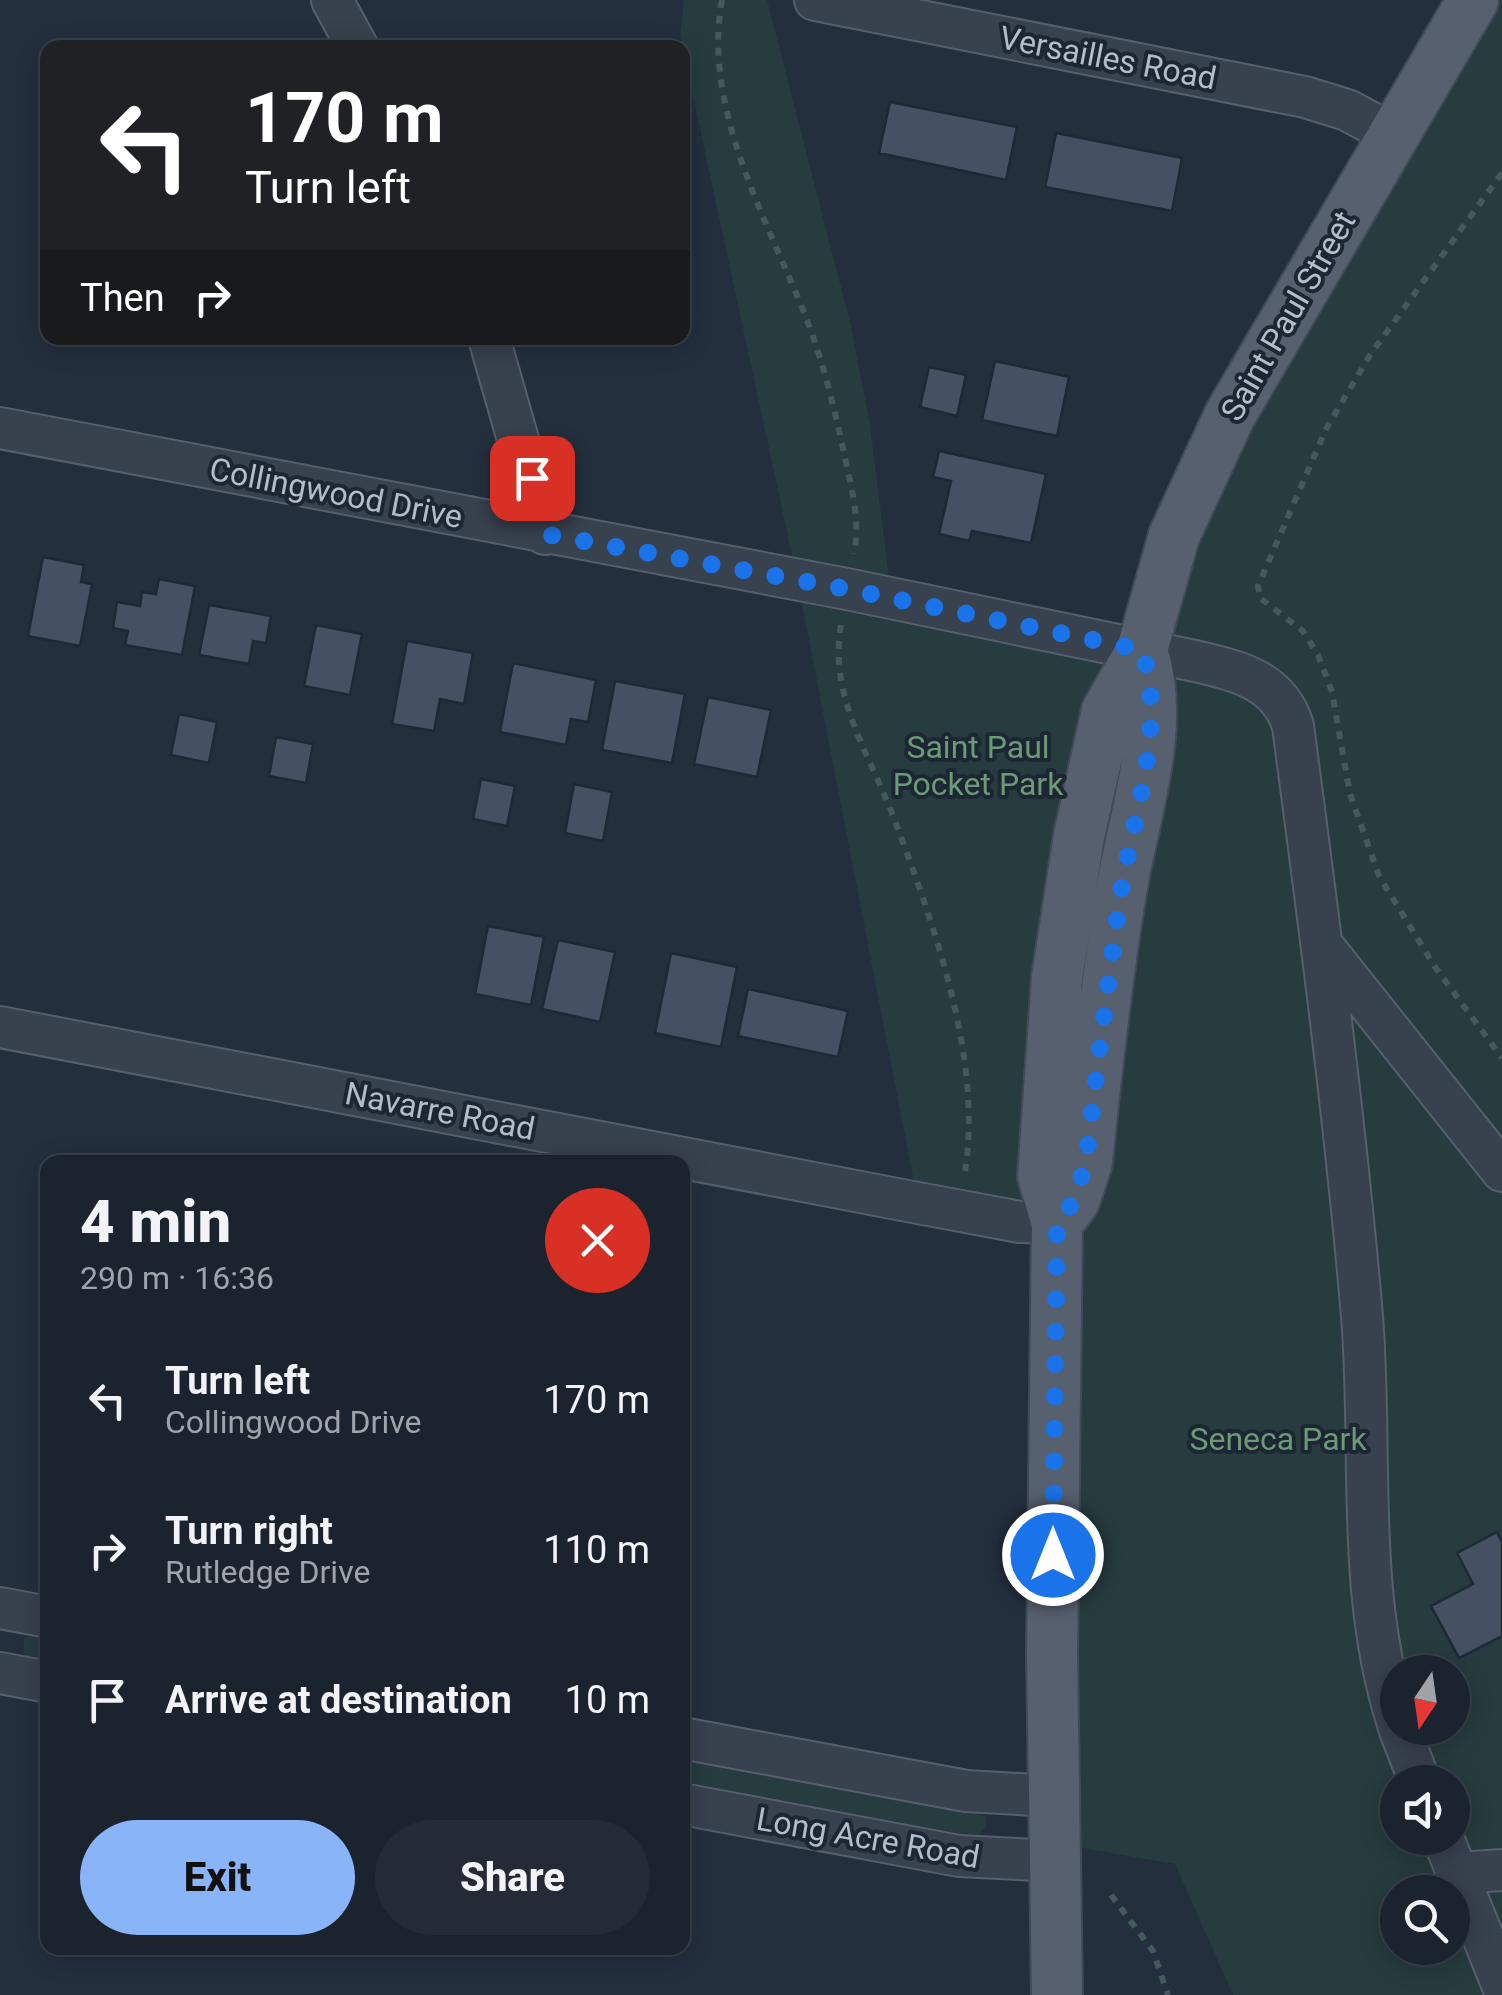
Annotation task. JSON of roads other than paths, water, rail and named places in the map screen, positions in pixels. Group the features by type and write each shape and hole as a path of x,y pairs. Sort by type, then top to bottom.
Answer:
{"main road":[{"name":"Saint Paul Street","path":"1057,1995 1057,1223 1074,1201 1086,1162 1119,904 1152,721 1152,689 1142,650 1166,558 1215,444 1473,0"}],"street":[{"path":"332,0 354,40"},
{"name":"Versailles Road","path":"815,0 1305,97 1347,110 1394,136"},
{"path":"491,345 545,534"},
{"name":"Collingwood Drive","path":"0,428 847,589 1142,650 1246,675 1278,695 1288,709 1322,945 1362,1314 1371,1610 1381,1655"},
{"path":"1322,945 1502,1172"},
{"name":"Navarre Road","path":"0,1026 667,1155"},
{"name":"Navarre Road","path":"690,1160 951,1210 1057,1223"},
{"path":"1,1614 40,1616"},
{"path":"0,1673 40,1680"},
{"name":"Long Acre Road","path":"690,1739 966,1791 1054,1833"},
{"name":"Long Acre Road","path":"690,1806 958,1856 1054,1833"},
{"path":"1451,1856 1502,1870"},
{"path":"1451,1856 1502,1984"}],"park label":[{"name":"Saint Paul Pocket Park","path":"978,766"},
{"name":"Seneca Park","path":"1278,1439"}]}
